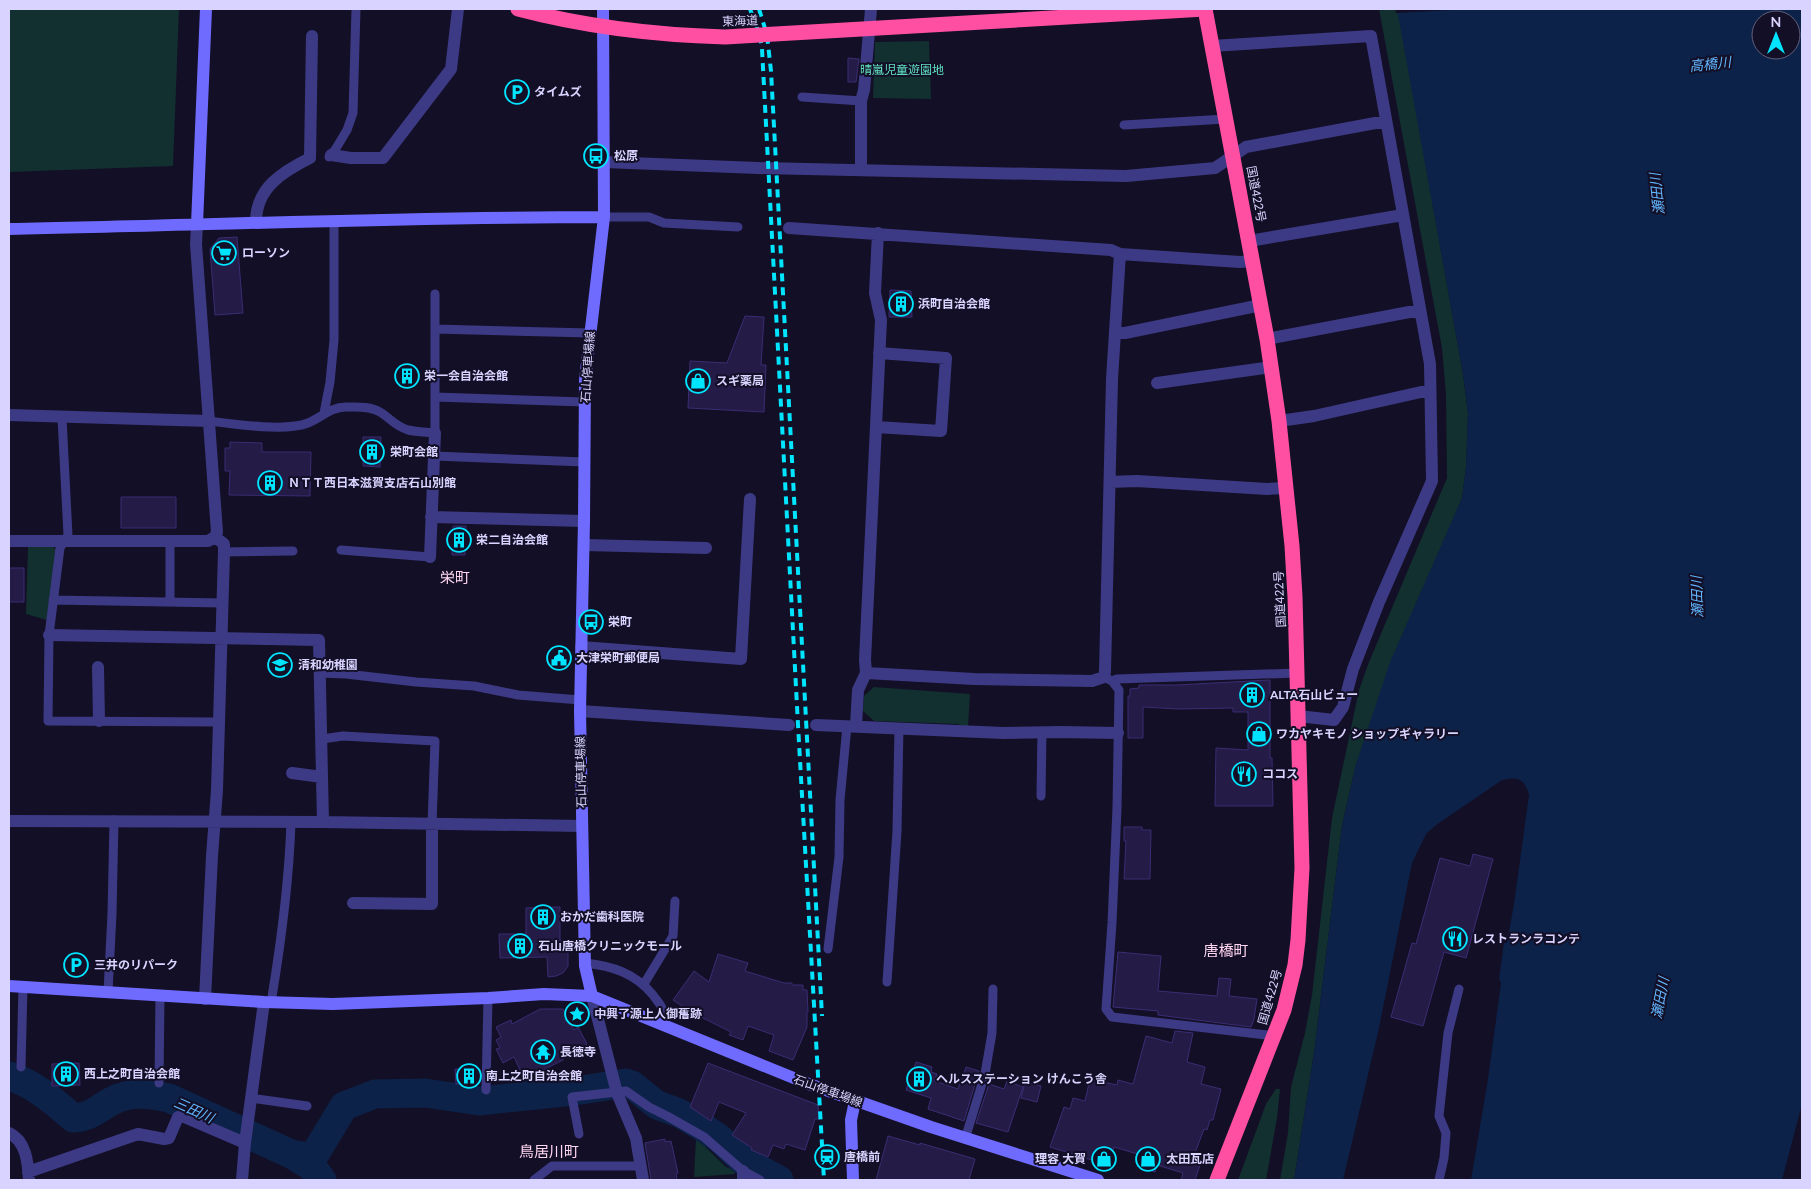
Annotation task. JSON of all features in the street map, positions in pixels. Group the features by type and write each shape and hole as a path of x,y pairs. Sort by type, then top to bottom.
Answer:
{"highway":[{"name":"東海道","path":"518,9 553,18 615,29 688,36 725,37 1205,9"},
{"name":"国道422号","path":"1205,9 1268,339 1279,421 1292,546 1298,673 1302,868 1300,922 1294,965 1284,1010 1218,1180"}],"main road":[{"path":"196,224 206,9"},
{"name":"石山停車場線","path":"603,9 604,217 585,380 584,545 580,705 585,963 592,996 855,1101 1098,1180"},
{"path":"9,229 256,222 604,217"},
{"path":"9,986 268,1003 333,1004 544,994 592,996"},
{"path":"853,1180 851,1120 855,1101"}],"street":[{"path":"329,157 382,158 451,69 458,9"},
{"path":"510,9 543,18 660,34 701,37 870,29 1034,14 1200,9"},
{"path":"861,169 861,101 864,90 871,9"},
{"path":"256,222 256,208 264,190 289,169 310,158 312,36"},
{"path":"1212,46 1371,36 1430,364 1432,481 1379,602 1353,669 1343,707 1334,720 1298,716"},
{"path":"604,162 758,168 1126,176 1215,168 1246,148 1386,121"},
{"path":"1249,241 1403,215"},
{"path":"9,541 208,541 215,537 217,532 196,224"},
{"path":"789,228 1111,250 1120,254 1240,262 1253,261"},
{"path":"852,726 858,690 866,673 865,660 881,320 875,292 878,233"},
{"path":"866,673 974,680 1092,681 1108,679 1105,671 1112,379 1120,254"},
{"path":"1115,333 1125,333 1261,305"},
{"path":"1268,339 1420,310"},
{"path":"876,427 941,431 946,358 879,353"},
{"path":"1157,383 1272,367"},
{"path":"1279,421 1314,416 1430,390"},
{"path":"9,415 209,421"},
{"path":"430,557 435,433"},
{"path":"1110,482 1137,481 1267,489 1286,488"},
{"path":"581,647 740,659 750,499"},
{"path":"431,517 584,521"},
{"path":"205,999 215,822 224,552 224,544 215,537"},
{"path":"584,545 706,548"},
{"path":"49,636 319,640 323,822"},
{"path":"98,667 99,721"},
{"path":"580,705 789,724"},
{"path":"816,725 1004,733 1118,733"},
{"path":"292,772 322,777"},
{"path":"9,821 114,820 582,826"},
{"path":"353,903 432,904 432,824"},
{"path":"592,996 616,1087 636,1138 643,1180"},
{"path":"242,1180 251,1098 268,1003"},
{"path":"9,1133 18,1137 25,1150 29,1176 138,1134 164,1139 169,1138 178,1116 246,1141"}],"lane":[{"path":"329,157 347,130 353,113 356,9"},
{"path":"802,97 861,101"},
{"path":"1124,125 1226,119"},
{"path":"604,217 650,217 664,223 738,227"},
{"path":"324,414 334,340 334,221"},
{"path":"209,421 240,425 285,426 307,423 343,407 366,408 380,412 391,422 408,430 435,433 435,294"},
{"path":"435,329 590,333"},
{"path":"435,397 584,402"},
{"path":"62,418 68,536 60,548 49,636 48,721 219,722"},
{"path":"434,456 584,462"},
{"path":"170,541 170,602"},
{"path":"341,550 430,557"},
{"path":"224,552 293,551"},
{"path":"53,600 222,602"},
{"path":"319,673 349,674 416,682 474,686 580,705"},
{"path":"1108,679 1298,673"},
{"path":"1108,679 1119,690 1112,923 1106,1009 1108,1014 1275,1036"},
{"path":"828,949 839,857 840,800 852,726"},
{"path":"887,982 898,831 899,728"},
{"path":"1041,796 1042,732"},
{"path":"322,739 343,736 435,741 432,824"},
{"path":"108,992 114,820"},
{"path":"268,1003 278,963 290,861 291,822"},
{"path":"644,984 673,936 676,901"},
{"path":"585,963 606,965 634,977 644,984 661,1006 664,1012 665,1026"},
{"path":"22,1067 23,987"},
{"path":"965,1138 985,1074 992,1033 993,989"},
{"path":"1439,1180 1444,1158 1446,1133 1440,1116 1448,1033 1459,989"},
{"path":"159,1083 160,996"},
{"path":"486,1090 488,998"},
{"path":"579,1134 572,1097 616,1087 626,1090 655,1111 704,1137 743,1176 760,1180"},
{"path":"251,1098 307,1106"},
{"path":"534,1180 552,1166 640,1166"}],"green space":[{"path":"9,9 179,9 173,166 9,172"},
{"path":"1379,9 1397,9 1402,32 1463,374 1468,413 1466,468 1462,498 1427,581 1356,764 1342,826 1314,1053 1294,1180 1280,1180 1288,1133 1291,1087 1305,1033 1312,995 1332,818 1359,690 1447,478 1446,395 1442,348"},
{"name":"晴嵐児童遊園地","path":"929,41 931,99 873,98 875,42"},
{"path":"28,547 53,547 57,551 47,620 26,614"},
{"path":"874,687 970,694 968,727 957,724 874,721 863,711 864,696"},
{"path":"1276,1089 1280,1089 1277,1118 1266,1180 1238,1180 1266,1104"},
{"path":"696,1138 726,1167 734,1170 735,1174 694,1177"}],"water":[{"path":"1397,9 1802,9 1802,1104 1782,1180 1471,1180 1488,1079 1501,983 1499,979 1504,943 1507,943 1514,904 1529,795 1523,782 1512,778 1502,780 1436,825 1426,834 1412,863 1379,1028 1343,1180 1294,1180 1314,1053 1342,826 1356,764 1390,662 1462,498 1466,468 1468,413 1463,374"}],"pier":[{"path":"1395,9 1467,9 1396,13"}],"building":[{"path":"848,58 859,59 856,82 848,82"},
{"path":"237,237 243,313 215,315 210,249 219,238"},
{"name":"浜町自治会館","path":"890,290 911,291 912,317 889,317"},
{"path":"745,316 764,317 761,365 766,365 764,412 688,408 690,361 727,363"},
{"name":"栄町会館","path":"363,437 381,437 380,467 363,466"},
{"name":"ＮＴＴ西日本滋賀支店石山別館","path":"230,442 262,443 262,452 311,452 310,496 229,495 230,471 225,471 225,448 230,448"},
{"path":"121,497 176,497 176,528 121,528"},
{"name":"栄二自治会館","path":"453,526 466,526 465,555 452,555"},
{"path":"9,568 24,568 24,602 9,602"},
{"path":"1270,680 1270,758 1272,758 1273,806 1215,806 1216,748 1248,750 1248,712 1233,712 1233,708 1178,709 1143,707 1143,738 1128,738 1128,696 1130,696 1130,689 1139,688 1139,685"},
{"path":"1124,827 1142,827 1142,830 1151,830 1150,879 1124,879 1126,841 1124,841"},
{"name":"レストランラコンテ","path":"1473,854 1493,859 1466,958 1444,952 1423,1026 1391,1017 1412,943 1416,944 1440,858 1470,866"},
{"path":"560,907 560,941 568,940 568,966 563,973 548,977 547,957 500,958 499,934 526,934 526,908"},
{"path":"1118,952 1161,956 1158,991 1217,996 1219,978 1231,979 1229,996 1257,999 1251,1027 1158,1015 1158,1011 1113,1007"},
{"path":"718,954 748,963 745,971 784,983 792,983 792,985 803,985 803,990 807,990 807,1027 793,1060 769,1051 774,1035 748,1026 743,1040 729,1035 731,1032 691,1012 673,1000 694,971 709,982"},
{"path":"540,1009 563,1009 574,1030 578,1027 587,1044 563,1058 563,1060 531,1076 529,1070 522,1074 514,1057 503,1063 496,1049 500,1048 496,1040 501,1037 496,1027 511,1020 512,1024"},
{"path":"1175,1031 1193,1033 1187,1062 1205,1067 1201,1084 1221,1089 1213,1120 1210,1120 1207,1130 1204,1129 1195,1153 1203,1156 1195,1180 1181,1180 1183,1173 1157,1165 1155,1172 1137,1166 1141,1155 1114,1147 1108,1165 1050,1147 1064,1107 1070,1109 1073,1098 1085,1101 1090,1079 1117,1085 1118,1080 1133,1084 1146,1036 1172,1043"},
{"path":"916,1062 932,1067 931,1072 937,1074 935,1081 958,1089 966,1067 979,1071 964,1121 928,1109 931,1098 906,1090"},
{"name":"西上之町自治会館","path":"79,1063 80,1085 52,1086 52,1064"},
{"path":"708,1063 818,1105 819,1119 815,1119 805,1150 786,1144 784,1149 773,1145 768,1157 751,1150 752,1148 732,1135 746,1113 719,1102 711,1121 690,1107"},
{"name":"南上之町自治会館","path":"455,1069 480,1069 480,1083 456,1084"},
{"path":"1007,1081 1023,1087 1008,1132 976,1123 989,1084 1004,1089"},
{"path":"1025,1082 1041,1086 1037,1102 1021,1098"},
{"path":"888,1136 975,1159 969,1180 876,1180"},
{"path":"665,1139 665,1142 671,1141 678,1173 676,1174 677,1180 651,1180 645,1143"}],"waterway":[{"name":"三田川","path":"9,1076 35,1088 73,1118 89,1114 112,1101 126,1096 147,1095 169,1098 291,1154 312,1167 322,1180"},
{"path":"291,1154 310,1157 315,1154 344,1106 375,1094 425,1093 479,1101 575,1091 626,1083 632,1085 657,1105 679,1113 701,1126 720,1139 742,1160 779,1180"}],"railway":[{"path":"750,9 760,36 762,49 824,1180"},
{"path":"759,9 767,35 771,71 822,1016"}],"place":[{"name":"タイムズ","path":"517,92"},
{"name":"松原","path":"596,156"},
{"name":"ローソン","path":"224,253"},
{"name":"浜町自治会館","path":"901,304"},
{"name":"栄一会自治会館","path":"407,376"},
{"name":"スギ薬局","path":"698,381"},
{"name":"栄町会館","path":"372,452"},
{"name":"ＮＴＴ西日本滋賀支店石山別館","path":"270,483"},
{"name":"栄二自治会館","path":"459,540"},
{"name":"栄町","path":"591,622"},
{"name":"大津栄町郵便局","path":"559,658"},
{"name":"清和幼稚園","path":"280,665"},
{"name":"ALTA石山ビュー","path":"1252,695"},
{"name":"ワカヤキモノ ショップギャラリー","path":"1259,734"},
{"name":"ココス","path":"1244,774"},
{"name":"おかだ歯科医院","path":"543,917"},
{"name":"レストランラコンテ","path":"1455,939"},
{"name":"石山唐橋クリニックモール","path":"520,946"},
{"name":"三井のリパーク","path":"76,965"},
{"name":"中興了源上人御𦾔跡","path":"577,1014"},
{"name":"長徳寺","path":"543,1052"},
{"name":"西上之町自治会館","path":"66,1074"},
{"name":"南上之町自治会館","path":"469,1076"},
{"name":"ヘルスステーション けんこう舎","path":"919,1079"},
{"name":"唐橋前","path":"827,1157"},
{"name":"理容 大賀","path":"1104,1159"},
{"name":"太田瓦店","path":"1148,1159"}],"district":[{"name":"栄町","path":"455,578"},
{"name":"唐橋町","path":"1226,951"},
{"name":"鳥居川町","path":"549,1152"}],"water label":[{"name":"高橋川","path":"1710,64"},
{"name":"瀬田川","path":"1657,194"},
{"name":"瀬田川","path":"1697,597"},
{"name":"瀬田川","path":"1660,998"}]}
